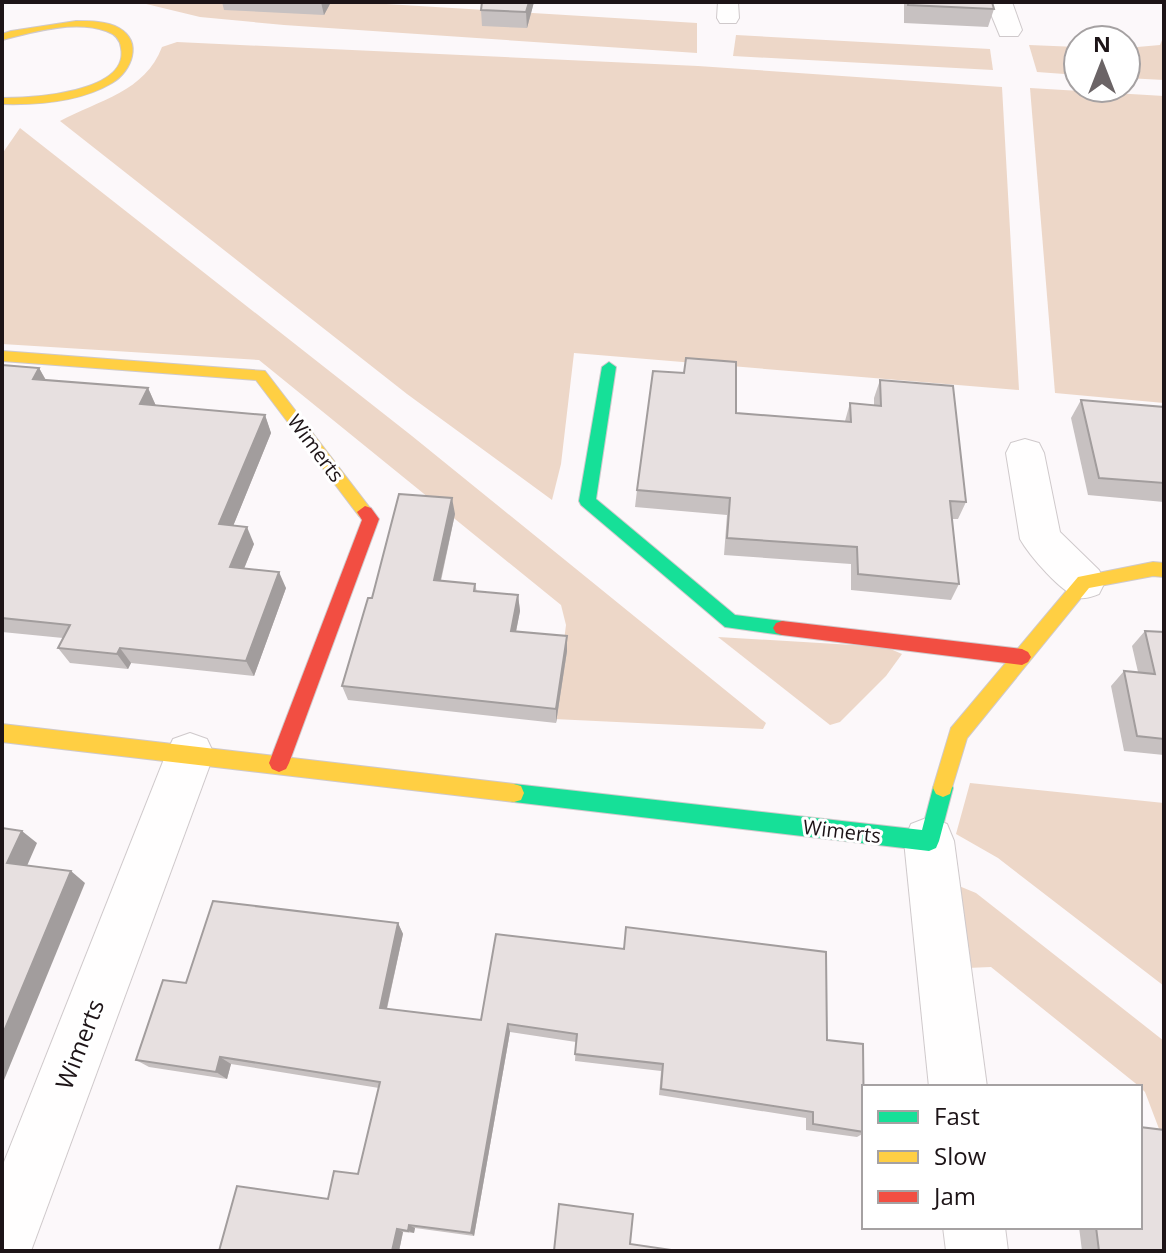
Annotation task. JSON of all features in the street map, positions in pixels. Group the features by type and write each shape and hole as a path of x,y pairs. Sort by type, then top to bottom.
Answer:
{"street":[{"path":"999,2 1009,30"},
{"path":"74,22 89,6"},
{"path":"2,37 39,25 74,22 115,32 126,42 128,53 123,66 111,77 76,95 10,103 3,125"},
{"name":"Wimerts","path":"2,356 260,375 371,519 279,763"},
{"path":"609,367 587,501 731,622 1022,657"},
{"path":"1025,453 1041,539 1084,582"},
{"path":"958,1085 929,841 958,734 1084,582 1153,569 1164,570"},
{"name":"Wimerts","path":"2,733 929,841"},
{"name":"Wimerts","path":"2,1245 190,754"},
{"path":"974,1229 977,1251"}],"shaded area":[{"path":"138,2 353,2 697,23 697,53 284,25 200,17"},
{"path":"736,35 990,49 993,70 733,56"},
{"path":"1164,35 1164,80 1142,79 1142,47 1160,45"},
{"path":"177,42 698,66 1002,87 1019,390 574,353 561,464 552,500 407,394 60,121 133,85 154,62 162,47"},
{"path":"1029,45 1062,46 1062,74 1037,72"},
{"path":"1030,88 1062,90 1062,104 1142,104 1142,95 1164,96 1164,403 1055,393"},
{"path":"20,128 412,436 766,723 763,729 554,719 566,625 561,605 259,360 2,344 2,154"},
{"path":"718,637 886,647 902,654 886,676 840,722 830,725"},
{"path":"970,783 1164,803 1164,986 998,858 956,834"},
{"path":"959,886 976,893 1164,1041 1164,1142 1142,1085 1138,1085 991,967 967,968"}],"building":[{"path":"482,2 529,2 526,12 481,10"},
{"path":"908,2 992,2 994,9 908,5"},
{"path":"686,358 736,362 736,413 851,422 850,403 881,406 880,380 953,386 966,502 950,501 959,584 858,574 857,547 727,538 730,498 637,490 653,371 684,373"},
{"path":"2,365 39,368 33,379 148,388 140,404 265,415 219,524 247,527 230,567 279,572 246,661 120,648 117,654 58,648 70,625 2,618"},
{"path":"1081,400 1164,407 1164,483 1099,478"},
{"path":"399,494 452,498 434,580 475,584 474,591 518,595 511,631 567,636 556,709 342,686 368,598 372,598"},
{"path":"1145,631 1164,632 1164,739 1137,736 1124,671 1155,674"},
{"path":"2,828 22,831 7,863 71,871 2,1036"},
{"path":"213,901 398,923 380,1008 481,1020 496,934 624,949 626,927 826,952 827,1040 863,1044 862,1132 813,1124 813,1112 661,1089 663,1064 575,1054 577,1034 508,1024 471,1233 409,1225 408,1231 397,1229 392,1251 219,1251 237,1186 328,1199 334,1171 358,1174 380,1082 220,1057 216,1072 136,1060 163,980 186,983"},
{"path":"1142,1127 1164,1130 1164,1251 1099,1251 1096,1229 1142,1229"},
{"path":"559,1204 633,1214 630,1244 678,1251 554,1251"}],"traffic: fast":[{"path":"609,367 587,501 731,622 782,628"},
{"path":"514,793 929,841 943,788"}],"traffic: slow":[{"path":"2,37 54,26 97,25 114,30 125,39 128,54 123,68 95,88 54,98 2,101"},
{"path":"2,356 260,375 365,512"},
{"path":"943,788 958,734 1084,582 1153,569 1164,570"},
{"path":"2,733 514,793"}],"traffic: jam":[{"path":"279,763 371,519 365,512"},
{"path":"782,628 1022,657"}]}
